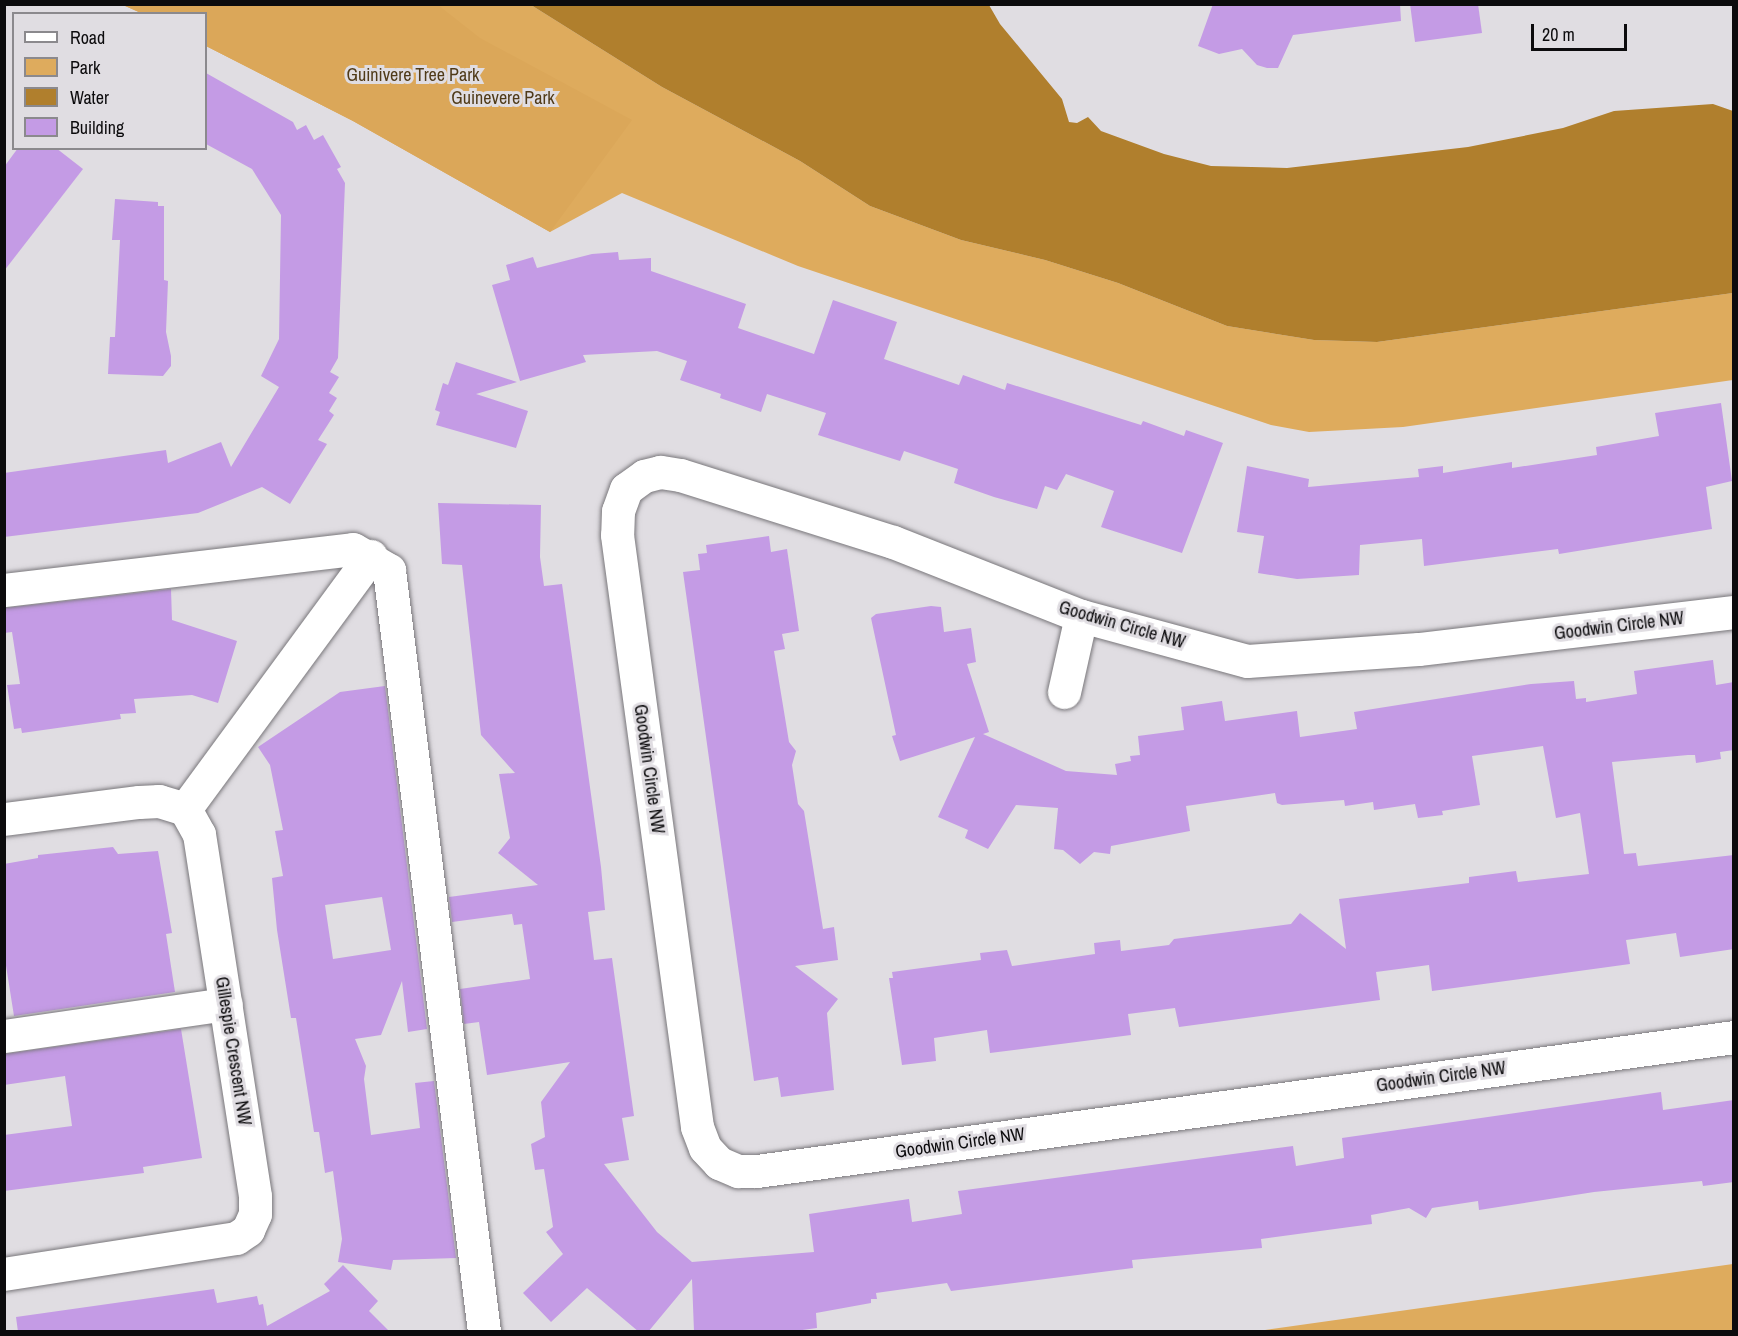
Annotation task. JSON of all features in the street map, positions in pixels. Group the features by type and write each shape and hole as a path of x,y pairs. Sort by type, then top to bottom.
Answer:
{"street":[{"name":"Goodwin Circle NW","path":"1734,612 1418,649 1247,661 1081,616 893,542 680,476 660,472 644,476 626,489 618,511 617,535 697,1127 705,1148 719,1163 738,1171 757,1171 1734,1037"},
{"path":"4,590 353,549 371,556 389,570 484,1332"},
{"path":"4,819 139,802 159,801 185,809 371,556"},
{"path":"1064,692 1081,616"},
{"name":"Gillespie Crescent NW","path":"4,1274 216,1242 248,1230 255,1214 255,1196 200,834 185,809"},
{"path":"4,1036 226,1004"}],"green space":[{"name":"Guinevere Park","path":"123,5 531,5 662,87 800,161 870,206 961,240 1045,260 1118,283 1227,326 1314,340 1377,342 1733,293 1733,380 1403,427 1309,432 1271,425 798,266 622,193 550,232 353,121 207,47 207,12 139,12"},
{"name":"Guinivere Tree Park","path":"123,5 438,5 480,38 632,120 550,232 353,121 207,47 207,12 139,12"},
{"path":"1733,1264 1733,1331 1258,1331"}],"water":[{"path":"531,5 989,5 1000,24 1062,99 1069,122 1077,123 1088,117 1101,131 1164,154 1211,166 1287,168 1468,147 1563,128 1614,111 1713,104 1733,111 1733,293 1377,342 1314,340 1227,326 1118,283 1045,260 961,240 870,206 800,161 662,87"}],"building":[{"path":"1213,4 1400,4 1401,21 1293,35 1278,68 1267,68 1257,65 1242,49 1219,54 1198,46"},
{"path":"1410,4 1478,4 1482,33 1415,42"},
{"path":"207,74 293,122 297,130 306,125 314,140 323,135 341,167 337,169 345,183 338,358 330,372 339,377 329,393 337,398 329,411 334,415 318,440 327,444 290,504 262,487 198,513 4,537 4,473 166,450 168,463 221,442 231,467 279,387 261,376 279,339 281,215 252,169 207,145"},
{"path":"17,150 59,150 83,169 4,271 4,167"},
{"path":"115,199 158,202 158,206 164,206 164,280 168,281 166,332 171,366 163,376 108,374 110,337 115,337 120,240 112,240"},
{"path":"618,252 619,260 651,258 651,271 746,304 738,328 814,354 833,300 897,322 884,359 959,385 963,375 1005,390 1007,383 1141,425 1143,421 1184,436 1186,430 1223,443 1182,553 1101,527 1114,491 1066,474 1057,490 1045,486 1037,509 994,497 954,483 958,469 904,451 900,461 818,435 826,413 767,394 761,412 720,398 721,394 680,380 687,361 657,351 583,355 586,362 520,381 492,285 510,280 506,265 533,257 537,268 592,254"},
{"path":"456,362 517,382 476,394 528,411 516,448 436,425 440,412 435,410 443,383 448,385"},
{"path":"1721,403 1732,481 1706,487 1712,529 1559,554 1558,549 1424,566 1422,539 1360,545 1359,575 1297,579 1258,573 1264,536 1237,532 1247,466 1309,479 1308,487 1419,477 1418,469 1443,466 1443,473 1512,462 1512,468 1597,455 1596,447 1659,436 1655,413"},
{"path":"438,503 541,505 540,557 544,586 562,584 601,867 605,910 588,912 594,960 612,958 634,1116 622,1118 629,1160 604,1164 657,1232 692,1262 814,1252 809,1214 909,1199 912,1222 962,1214 958,1191 1293,1146 1296,1166 1344,1158 1342,1138 1661,1092 1663,1110 1734,1100 1734,1182 1703,1186 1702,1181 1594,1192 1479,1210 1478,1201 1432,1208 1426,1218 1409,1208 1371,1215 1372,1224 1261,1239 1262,1248 1132,1260 1133,1268 951,1291 947,1283 876,1293 877,1299 871,1299 871,1303 816,1313 817,1328 795,1331 694,1332 692,1279 648,1332 639,1332 587,1288 551,1322 523,1293 563,1254 546,1232 553,1227 544,1169 535,1170 531,1144 545,1137 541,1102 570,1062 487,1075 479,1022 464,1024 460,989 530,979 522,924 514,925 512,914 452,922 449,897 538,885 498,853 510,838 499,774 515,773 481,735 462,565 442,564"},
{"path":"769,536 771,552 787,549 799,631 782,634 785,649 774,651 789,742 796,751 792,765 798,804 804,811 823,929 834,927 838,960 795,966 838,999 827,1013 834,1090 781,1097 778,1077 754,1081 683,572 700,570 698,554 707,553 706,545"},
{"path":"171,589 172,620 237,641 218,703 192,695 134,699 136,713 120,714 121,719 22,733 21,728 14,729 7,685 20,684 12,632 4,633 4,608"},
{"path":"931,606 941,607 944,632 971,628 976,662 967,664 989,732 983,734 1066,771 1117,775 1115,764 1131,761 1130,756 1140,755 1138,736 1184,730 1181,707 1222,701 1225,721 1297,711 1300,737 1357,729 1354,712 1531,684 1574,681 1576,699 1586,698 1586,702 1637,694 1634,671 1713,660 1716,685 1734,682 1734,750 1720,752 1721,759 1696,763 1695,755 1612,762 1624,854 1636,853 1638,866 1734,855 1734,949 1680,957 1676,933 1626,940 1630,964 1432,991 1429,965 1376,972 1380,1000 1179,1027 1175,1008 1128,1014 1131,1035 990,1053 987,1030 934,1038 936,1061 902,1065 889,978 893,978 892,972 981,960 980,953 1007,950 1012,966 1095,954 1094,943 1120,940 1121,951 1169,945 1174,939 1291,924 1300,913 1346,949 1339,899 1469,883 1469,877 1516,871 1518,882 1589,874 1580,813 1556,818 1543,746 1472,756 1480,805 1442,811 1443,815 1418,818 1415,804 1374,810 1373,802 1345,806 1344,800 1282,805 1277,803 1275,793 1186,806 1190,831 1111,846 1110,854 1094,852 1080,864 1063,850 1054,849 1058,808 1016,805 988,849 965,838 968,830 938,817 975,737 900,761 892,736 896,735 871,618 876,614"},
{"path":"385,686 427,1029 408,1032 402,981 381,1035 355,1039 366,1066 364,1079 371,1135 420,1128 415,1083 434,1081 456,1258 393,1260 391,1270 338,1262 342,1239 333,1171 325,1173 319,1132 314,1132 296,1018 291,1018 277,930 272,878 283,876 275,831 283,830 270,765 258,747 340,692","holes":["382,897 391,950 333,959 325,905"]},
{"path":"113,847 118,854 158,851 172,933 166,934 175,992 14,1016 4,953 4,864 38,858 38,855"},
{"path":"181,1029 202,1158 143,1167 144,1173 4,1191 4,1135 72,1126 65,1076 4,1085 4,1054"},
{"path":"343,1265 378,1301 369,1311 390,1332 18,1332 16,1317 214,1289 217,1303 257,1296 259,1305 263,1304 267,1326 330,1291 324,1284"}]}
